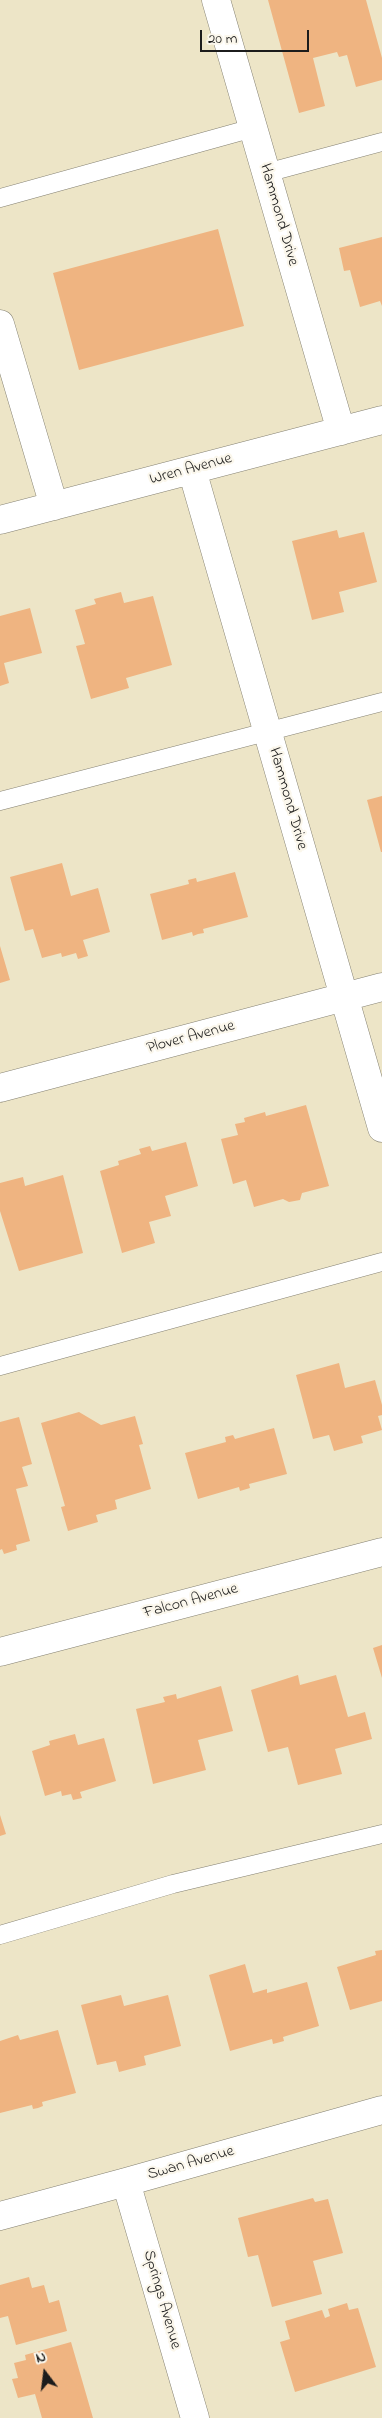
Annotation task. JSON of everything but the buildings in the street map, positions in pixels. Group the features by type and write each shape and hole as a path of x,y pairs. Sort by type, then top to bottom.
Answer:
{"street":[{"name":"Hammond Drive","path":"216,0 340,431"},
{"path":"0,324 54,506"},
{"name":"Wren Avenue","path":"0,520 382,420"},
{"name":"Hammond Drive","path":"192,470 382,1128"},
{"name":"Plover Avenue","path":"0,1088 382,987"},
{"name":"Falcon Avenue","path":"0,1652 382,1552"},
{"name":"Swan Avenue","path":"0,2216 382,2110"},
{"name":"Springs Avenue","path":"126,2182 195,2418"}],"lane":[{"path":"0,198 253,128"},
{"path":"266,173 382,142"},
{"path":"0,802 268,734 382,702"},
{"path":"0,1366 382,1262"},
{"path":"0,1935 174,1884 382,1834"}]}
